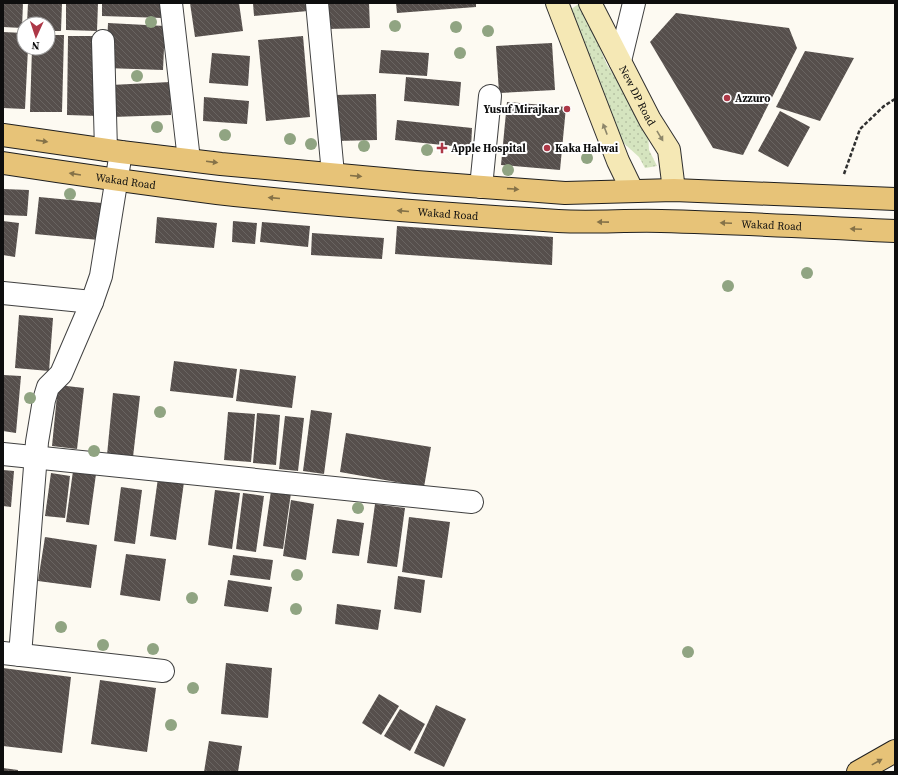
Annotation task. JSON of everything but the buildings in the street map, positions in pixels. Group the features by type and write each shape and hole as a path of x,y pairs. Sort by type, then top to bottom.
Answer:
{"main road":[{"path":"557,3 618,161 632,190 642,221"},
{"name":"New DP Road","path":"590,3 650,120 669,150 674,190"},
{"path":"3,135 113,151 189,160 481,187 565,193 674,190 895,199"},
{"name":"Wakad Road","path":"3,163 219,193 409,211 561,221 642,221 745,224 895,232"},
{"path":"673,222 674,190"},
{"path":"858,772 895,752"}],"street":[{"path":"171,3 189,160"},
{"path":"317,3 333,174"},
{"path":"620,62 634,3"},
{"path":"103,41 117,180 101,276 92,302 61,374 48,388 44,400 36,442 12,654 163,670"},
{"path":"481,187 490,96"},
{"path":"3,293 92,302"},
{"path":"3,454 472,502"}],"path":[{"path":"837,197 846,164 860,129 884,106 895,99"}],"green space":[{"path":"582,3 606,63 640,117 648,134 649,150 657,166 645,168 639,157 617,137 597,73 570,10"}],"place":[{"name":"Azzuro","path":"727,98"},
{"name":"Yusuf Mirajkar","path":"567,109"},
{"name":"Apple Hospital","path":"442,148"},
{"name":"Kaka Halwai","path":"547,148"}]}
